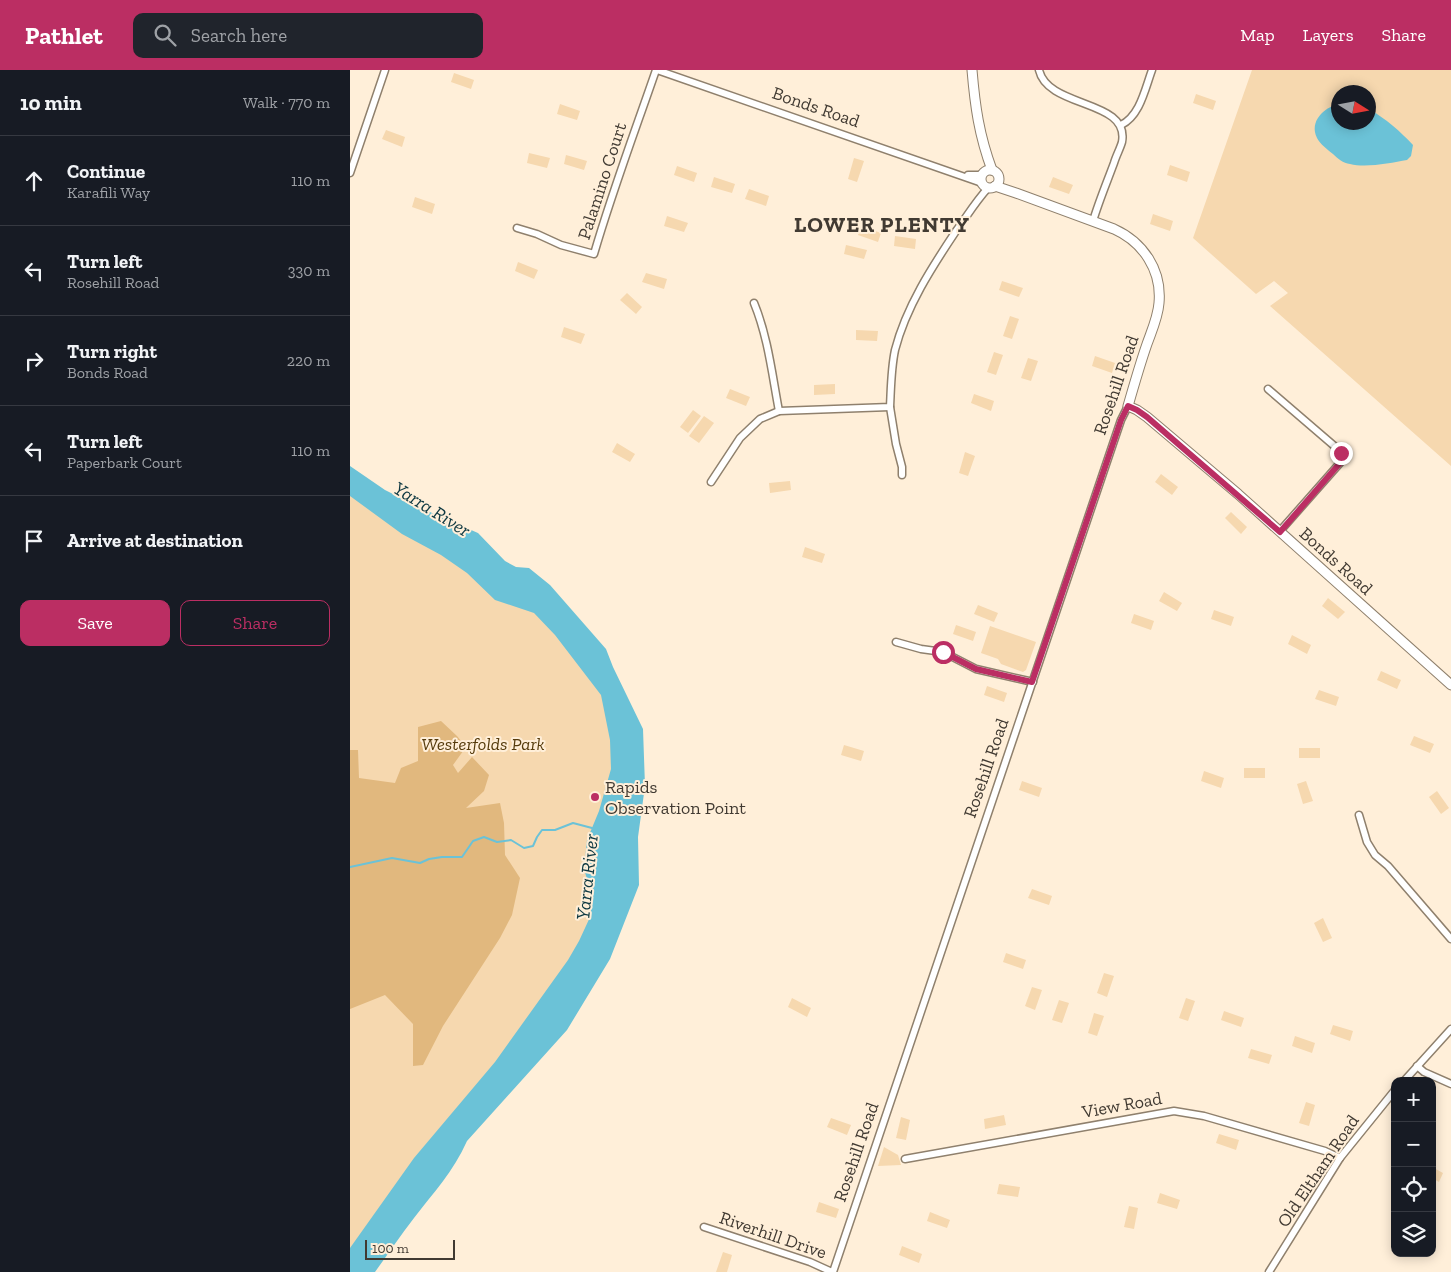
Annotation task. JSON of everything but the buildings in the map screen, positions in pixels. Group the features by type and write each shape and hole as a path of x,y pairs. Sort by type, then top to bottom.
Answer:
{"street":[{"path":"350,173 385,70"},
{"name":"Bonds Road","path":"656,70 964,176 988,180 1016,193 1126,234 1146,255 1155,274"},
{"name":"Palamino Court","path":"517,228 537,234 561,245 594,254 606,211 656,70"},
{"path":"902,475 902,466 890,407 895,351 907,313 941,253 988,180 983,144 976,117 972,70"},
{"path":"1040,70 1046,83 1053,90 1104,112 1115,118 1121,125 1122,141 1093,221"},
{"path":"1121,125 1130,121 1143,96 1152,70"},
{"name":"Rosehill Road","path":"833,1272 1121,420 1128,406 1158,312 1159,294 1155,274"},
{"path":"754,303 762,322 779,411"},
{"path":"1268,389 1339,450 1342,456 1340,463 1280,532"},
{"name":"Bonds Road","path":"1128,406 1147,417 1280,532 1451,685"},
{"path":"711,482 740,438 760,419 779,411 890,407"},
{"path":"896,642 912,647 943,652 976,669 1032,682"},
{"path":"1359,815 1367,842 1376,855 1388,866 1451,939"},
{"path":"1407,1077 1451,1029"},
{"path":"1417,1066 1424,1072 1451,1084"},
{"name":"Old Eltham Road","path":"1269,1272 1340,1158 1391,1095"},
{"name":"View Road","path":"905,1159 1174,1111 1204,1116 1325,1151 1340,1158"},
{"name":"Riverhill Drive","path":"704,1227 810,1262 833,1272"}],"green space":[{"path":"1252,70 1451,70 1451,466 1270,306 1288,293 1274,281 1256,294 1193,238"},
{"path":"454,73 474,80 471,89 451,82"},
{"path":"1196,94 1216,101 1213,110 1193,103"},
{"path":"560,104 580,111 577,120 557,114"},
{"path":"386,130 405,137 402,147 382,139"},
{"path":"529,153 550,158 547,168 527,163"},
{"path":"566,155 587,161 584,170 564,164"},
{"path":"854,158 864,161 857,182 848,179"},
{"path":"1170,165 1190,172 1187,182 1167,175"},
{"path":"677,166 697,173 694,182 674,175"},
{"path":"714,177 735,184 732,193 711,187"},
{"path":"1053,177 1073,185 1069,194 1049,187"},
{"path":"749,189 769,196 766,206 745,199"},
{"path":"415,197 435,204 432,214 412,207"},
{"path":"1153,214 1173,221 1170,231 1150,224"},
{"path":"667,216 688,223 684,232 664,226"},
{"path":"861,226 881,233 878,242 858,235"},
{"path":"895,236 916,239 915,249 894,246"},
{"path":"846,245 867,250 864,259 844,254"},
{"path":"518,262 538,270 534,279 515,271"},
{"path":"646,273 667,279 664,289 642,282"},
{"path":"1002,281 1023,288 1019,297 999,290"},
{"path":"627,293 642,307 636,314 620,300"},
{"path":"1010,316 1019,319 1012,339 1003,336"},
{"path":"564,327 585,334 581,344 561,337"},
{"path":"856,330 878,331 877,341 856,340"},
{"path":"994,352 1003,355 996,375 987,372"},
{"path":"1095,356 1115,363 1112,373 1092,366"},
{"path":"1028,358 1038,361 1031,381 1021,378"},
{"path":"835,384 835,394 814,395 814,385"},
{"path":"730,389 750,397 746,406 726,398"},
{"path":"974,394 994,401 991,411 971,403"},
{"path":"693,410 701,416 688,433 680,427"},
{"path":"704,416 714,423 699,443 689,436"},
{"path":"617,443 635,454 630,462 612,452"},
{"path":"965,452 975,456 968,476 959,473"},
{"path":"1161,474 1178,487 1172,495 1155,482"},
{"path":"790,481 791,490 770,493 769,483"},
{"name":"Westerfolds Park","path":"350,487 532,603 587,656 618,728 587,943 350,1258"},
{"path":"1231,512 1247,527 1241,534 1225,518"},
{"path":"805,547 825,554 822,563 802,557"},
{"path":"1164,592 1182,603 1177,611 1159,601"},
{"path":"1328,598 1345,612 1338,619 1322,606"},
{"path":"978,605 998,613 994,622 974,614"},
{"path":"1214,610 1234,617 1231,626 1211,619"},
{"path":"1134,614 1154,621 1151,630 1131,623"},
{"path":"956,625 976,632 973,641 953,634"},
{"path":"990,626 1036,642 1026,670 1023,672 1001,664 998,659 981,653"},
{"path":"1292,635 1311,645 1307,654 1288,644"},
{"path":"1381,671 1401,680 1397,689 1377,680"},
{"path":"987,686 1007,693 1004,702 984,695"},
{"path":"1319,690 1339,697 1336,706 1315,699"},
{"path":"1414,736 1434,744 1430,753 1410,745"},
{"path":"844,745 864,751 861,761 841,755"},
{"path":"1299,748 1320,748 1320,758 1299,758"},
{"path":"1244,768 1265,768 1265,778 1244,778"},
{"path":"1204,771 1224,778 1221,788 1201,781"},
{"path":"1022,781 1042,788 1039,797 1019,790"},
{"path":"1306,781 1313,801 1303,804 1297,784"},
{"path":"1437,791 1449,808 1441,814 1429,797"},
{"path":"1032,889 1052,896 1049,905 1028,898"},
{"path":"1323,918 1332,938 1323,942 1314,923"},
{"path":"1006,953 1026,960 1023,969 1003,962"},
{"path":"1104,973 1114,976 1107,997 1097,993"},
{"path":"1032,987 1042,990 1035,1010 1025,1006"},
{"path":"792,998 811,1008 807,1017 788,1007"},
{"path":"1186,998 1195,1001 1188,1021 1179,1018"},
{"path":"1059,1000 1069,1003 1062,1023 1052,1020"},
{"path":"1224,1011 1244,1018 1241,1027 1221,1020"},
{"path":"1094,1013 1104,1016 1097,1036 1088,1033"},
{"path":"1333,1025 1353,1031 1350,1041 1330,1034"},
{"path":"1295,1036 1315,1043 1312,1053 1292,1046"},
{"path":"1251,1049 1272,1055 1269,1064 1248,1058"},
{"path":"1306,1102 1315,1105 1309,1126 1299,1123"},
{"path":"1004,1115 1006,1125 985,1129 984,1119"},
{"path":"901,1117 910,1120 906,1140 896,1138"},
{"path":"831,1118 851,1125 847,1135 827,1127"},
{"path":"1219,1134 1239,1140 1236,1150 1216,1143"},
{"path":"884,1147 898,1155 901,1165 878,1166"},
{"path":"1436,1169 1443,1173 1439,1182 1436,1180"},
{"path":"999,1184 1020,1187 1018,1197 997,1194"},
{"path":"1160,1193 1180,1200 1177,1209 1157,1203"},
{"path":"819,1202 839,1209 836,1218 816,1212"},
{"path":"1129,1206 1138,1208 1134,1229 1124,1227"},
{"path":"930,1212 950,1220 947,1228 927,1221"},
{"path":"902,1246 922,1254 919,1263 899,1255"},
{"path":"723,1252 732,1255 727,1272 716,1272"}],"shaded area":[{"path":"441,721 466,747 453,765 458,773 472,757 489,775 484,791 466,808 500,803 504,823 505,855 520,878 512,915 500,938 443,1026 423,1065 413,1066 413,1024 385,995 350,1009 350,750 358,750 359,778 395,783 401,768 418,761 418,727"}],"water":[{"path":"1331,107 1331,130 1376,130 1376,114 1413,145 1411,156 1407,160 1386,164 1356,165 1345,163 1324,147 1318,140 1315,132 1316,121"},
{"name":"Yarra River","path":"350,466 385,490 478,533 505,561 516,567 529,568 550,585 606,649 643,729 645,786 638,837 639,885 610,959 567,1030 467,1141 449,1172 375,1272 350,1272 350,1248 414,1158 495,1062 568,960 579,941 591,915 590,889 584,869 587,840 599,811 611,769 610,740 601,695 555,635 534,613 495,600 467,573 441,555 402,534 350,496"}],"waterway":[{"name":"Yarra River","path":"350,867 392,858 420,863 442,857 462,857 473,841 484,837 497,842 511,840 524,848 533,846 542,830 555,830 573,823 592,828"}],"place":[{"name":"Rapids Observation Point","path":"595,797"}],"district":[{"name":"LOWER PLENTY","path":"882,224"}],"route":[{"path":"943,652 976,669 1032,682 1121,420 1128,406 1147,417 1280,532 1340,463 1342,459 1341,453"}]}
